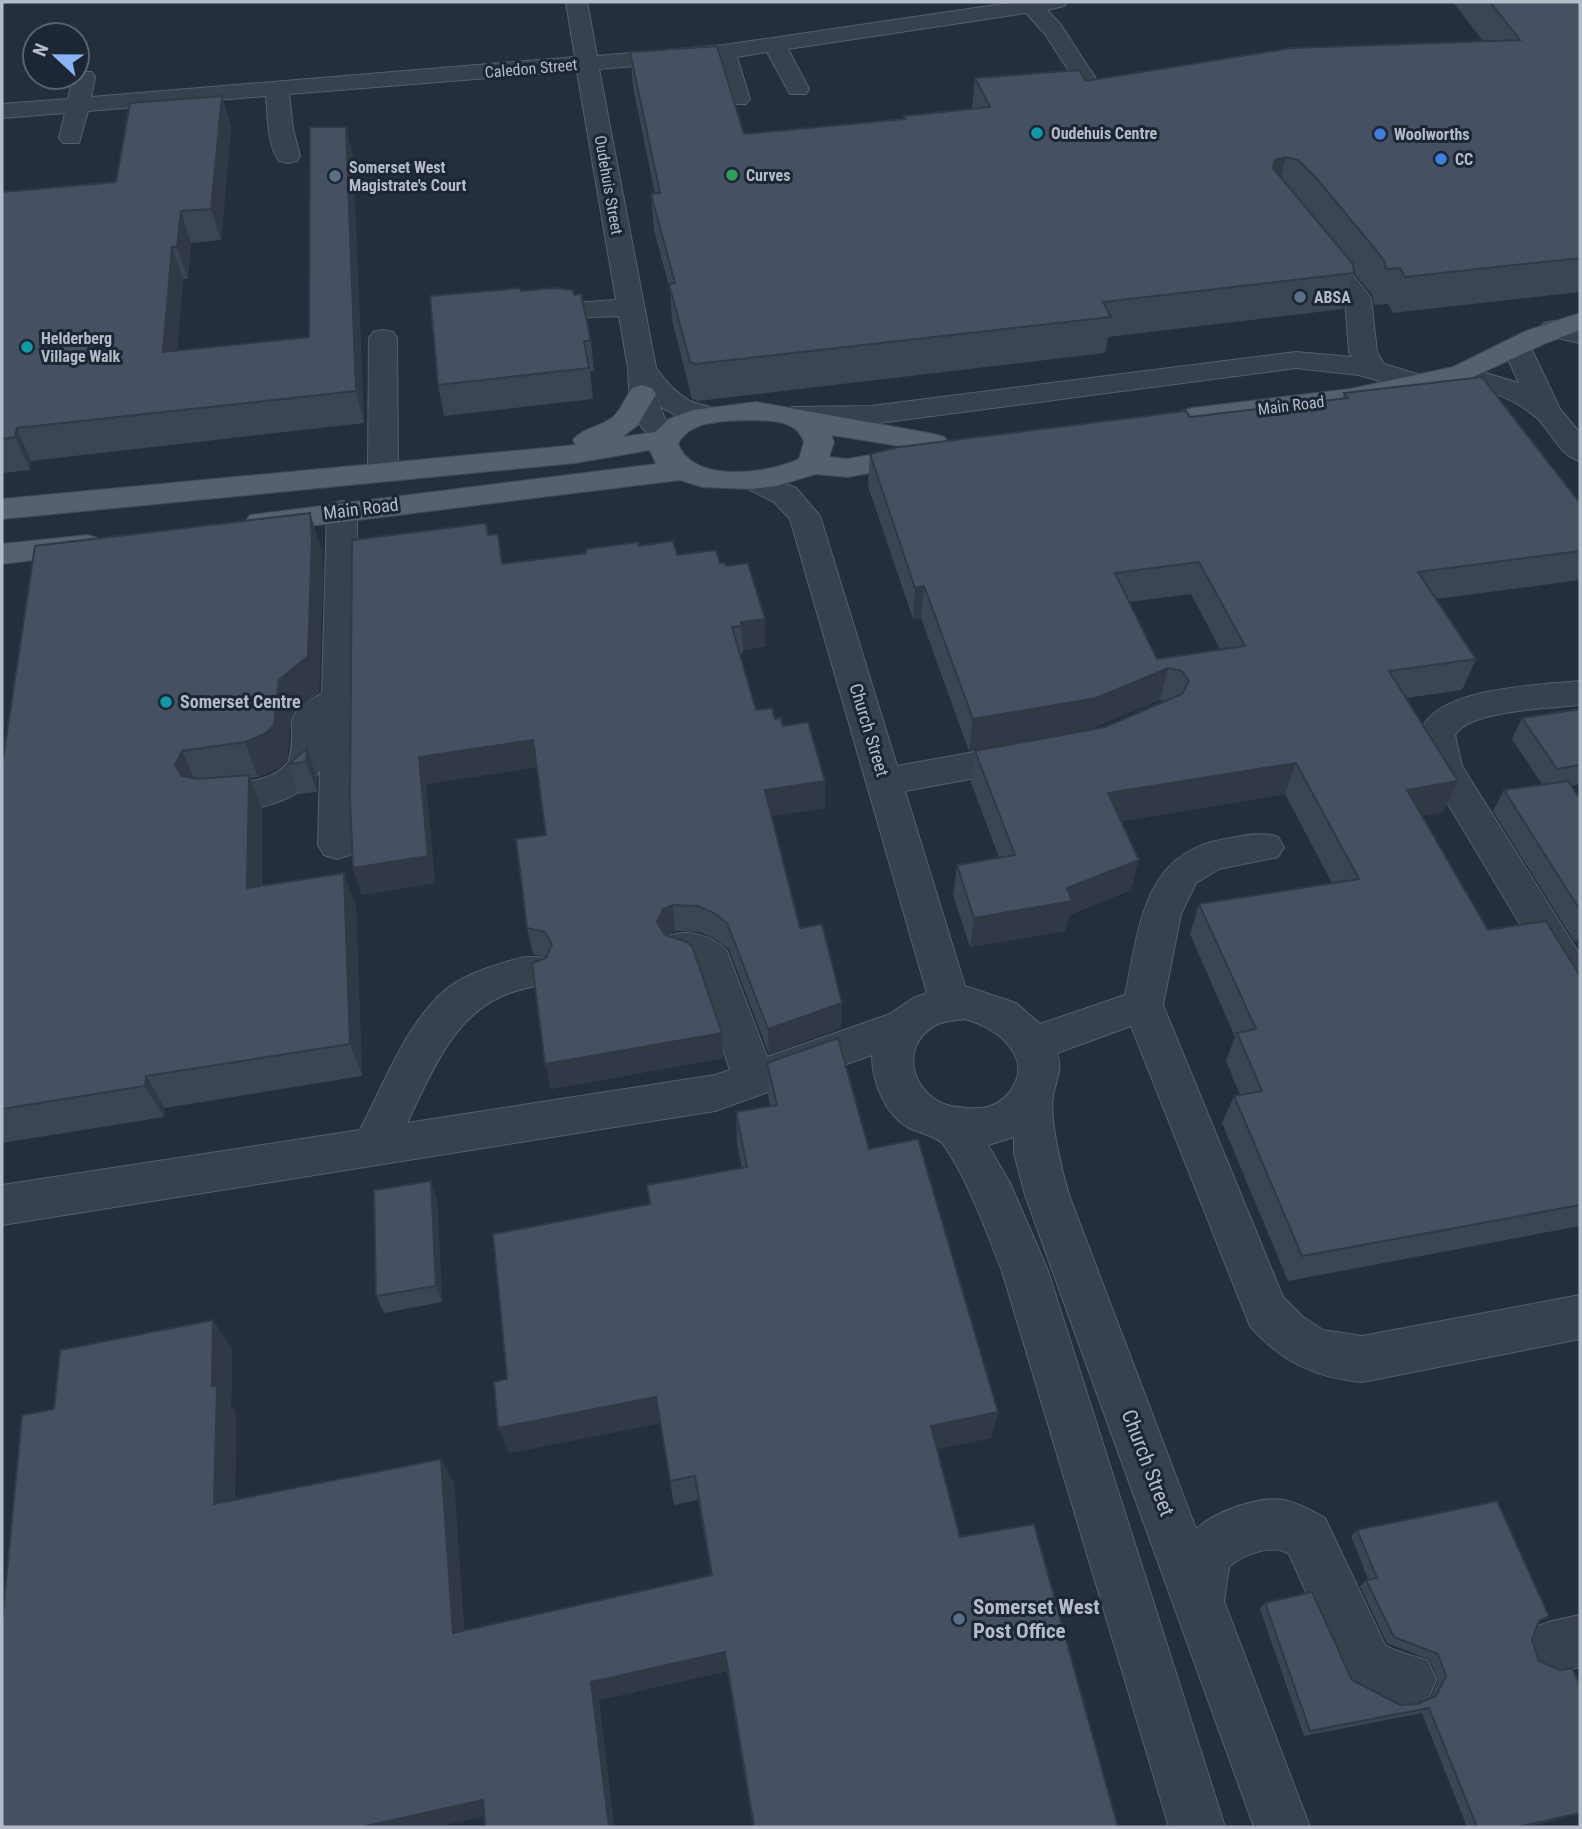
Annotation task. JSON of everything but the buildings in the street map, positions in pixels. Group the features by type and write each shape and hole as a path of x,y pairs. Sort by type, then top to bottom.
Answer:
{"main road":[{"name":"Main Road","path":"1164,421 1350,398 1420,384 1462,374 1517,348 1571,328"},
{"path":"522,457 575,444 612,431 631,419 642,381"},
{"path":"679,471 667,461 663,451 665,438 682,424 707,416 756,411 800,419 912,441 963,447 871,466 847,468 812,464 819,450 819,442 814,428 800,419"},
{"name":"Main Road","path":"5,509 601,451 665,438"},
{"name":"Main Road","path":"227,526 679,471 703,477 757,481 792,474 812,464"},
{"path":"2,546 5,509"},
{"path":"2,554 118,540"}],"street":[{"name":"Oudehuis Street","path":"576,2 632,307 650,422 665,438"},
{"name":"Caledon Street","path":"2,111 277,89 496,80 587,63 724,51 1057,2"},
{"path":"1030,4 1054,30 1091,88"},
{"path":"774,44 798,89"},
{"path":"724,51 738,99"},
{"path":"277,89 281,129 288,156"},
{"path":"71,138 81,91"},
{"path":"1297,222 1358,298 1363,352 1372,367"},
{"path":"568,310 632,307"},
{"path":"383,338 383,471"},
{"path":"1517,348 1547,412 1580,452"},
{"path":"800,419 871,415 1296,360 1323,360 1372,367 1420,384"},
{"path":"1462,374 1510,388 1547,412"},
{"name":"Oudehuis Street","path":"642,381 654,386 673,404 688,412 707,416"},
{"name":"Church Street","path":"757,481 785,495 805,516 950,1003"},
{"path":"337,845 342,512"},
{"path":"1580,694 1483,706 1458,712 1445,720 1438,731 1437,742 1445,768 1580,989"},
{"path":"211,798 261,793 294,781 307,761 309,717 340,698"},
{"path":"885,782 1057,750"},
{"path":"1265,847 1210,856 1183,873 1174,885 1162,914 1143,1005 1256,1291 1273,1319 1298,1342 1318,1353 1362,1359 1580,1317"},
{"path":"682,947 703,952 713,962 754,1079"},
{"path":"373,1147 427,1041 453,1006 471,992 492,982 535,971"},
{"path":"2,1205 715,1093 902,1027 922,1011 950,1003 978,1004 1005,1015 1025,1033 1032,1044 1143,1005"},
{"path":"902,1027 891,1050 890,1063 897,1088 915,1110 927,1118 956,1128 987,1127 1015,1115 1032,1095"},
{"name":"Church Street","path":"1032,1044 1038,1070 1032,1095 1036,1153 1048,1195 1282,1827"},
{"path":"956,1128 994,1197 1025,1271 1198,1827"},
{"path":"1199,1599 1198,1578 1203,1559 1214,1544 1232,1533 1271,1524 1283,1523 1294,1527 1307,1536 1314,1549 1366,1664 1393,1680 1409,1680"}],"place":[{"name":"Oudehuis Centre","path":"1037,133"},
{"name":"Woolworths","path":"1380,134"},
{"name":"CC","path":"1441,159"},
{"name":"Curves","path":"732,175"},
{"name":"Somerset West Magistrate's Court","path":"335,176"},
{"name":"ABSA","path":"1300,297"},
{"name":"Helderberg Village Walk","path":"27,347"},
{"name":"Somerset Centre","path":"166,702"},
{"name":"Somerset West Post Office","path":"959,1619"}]}
